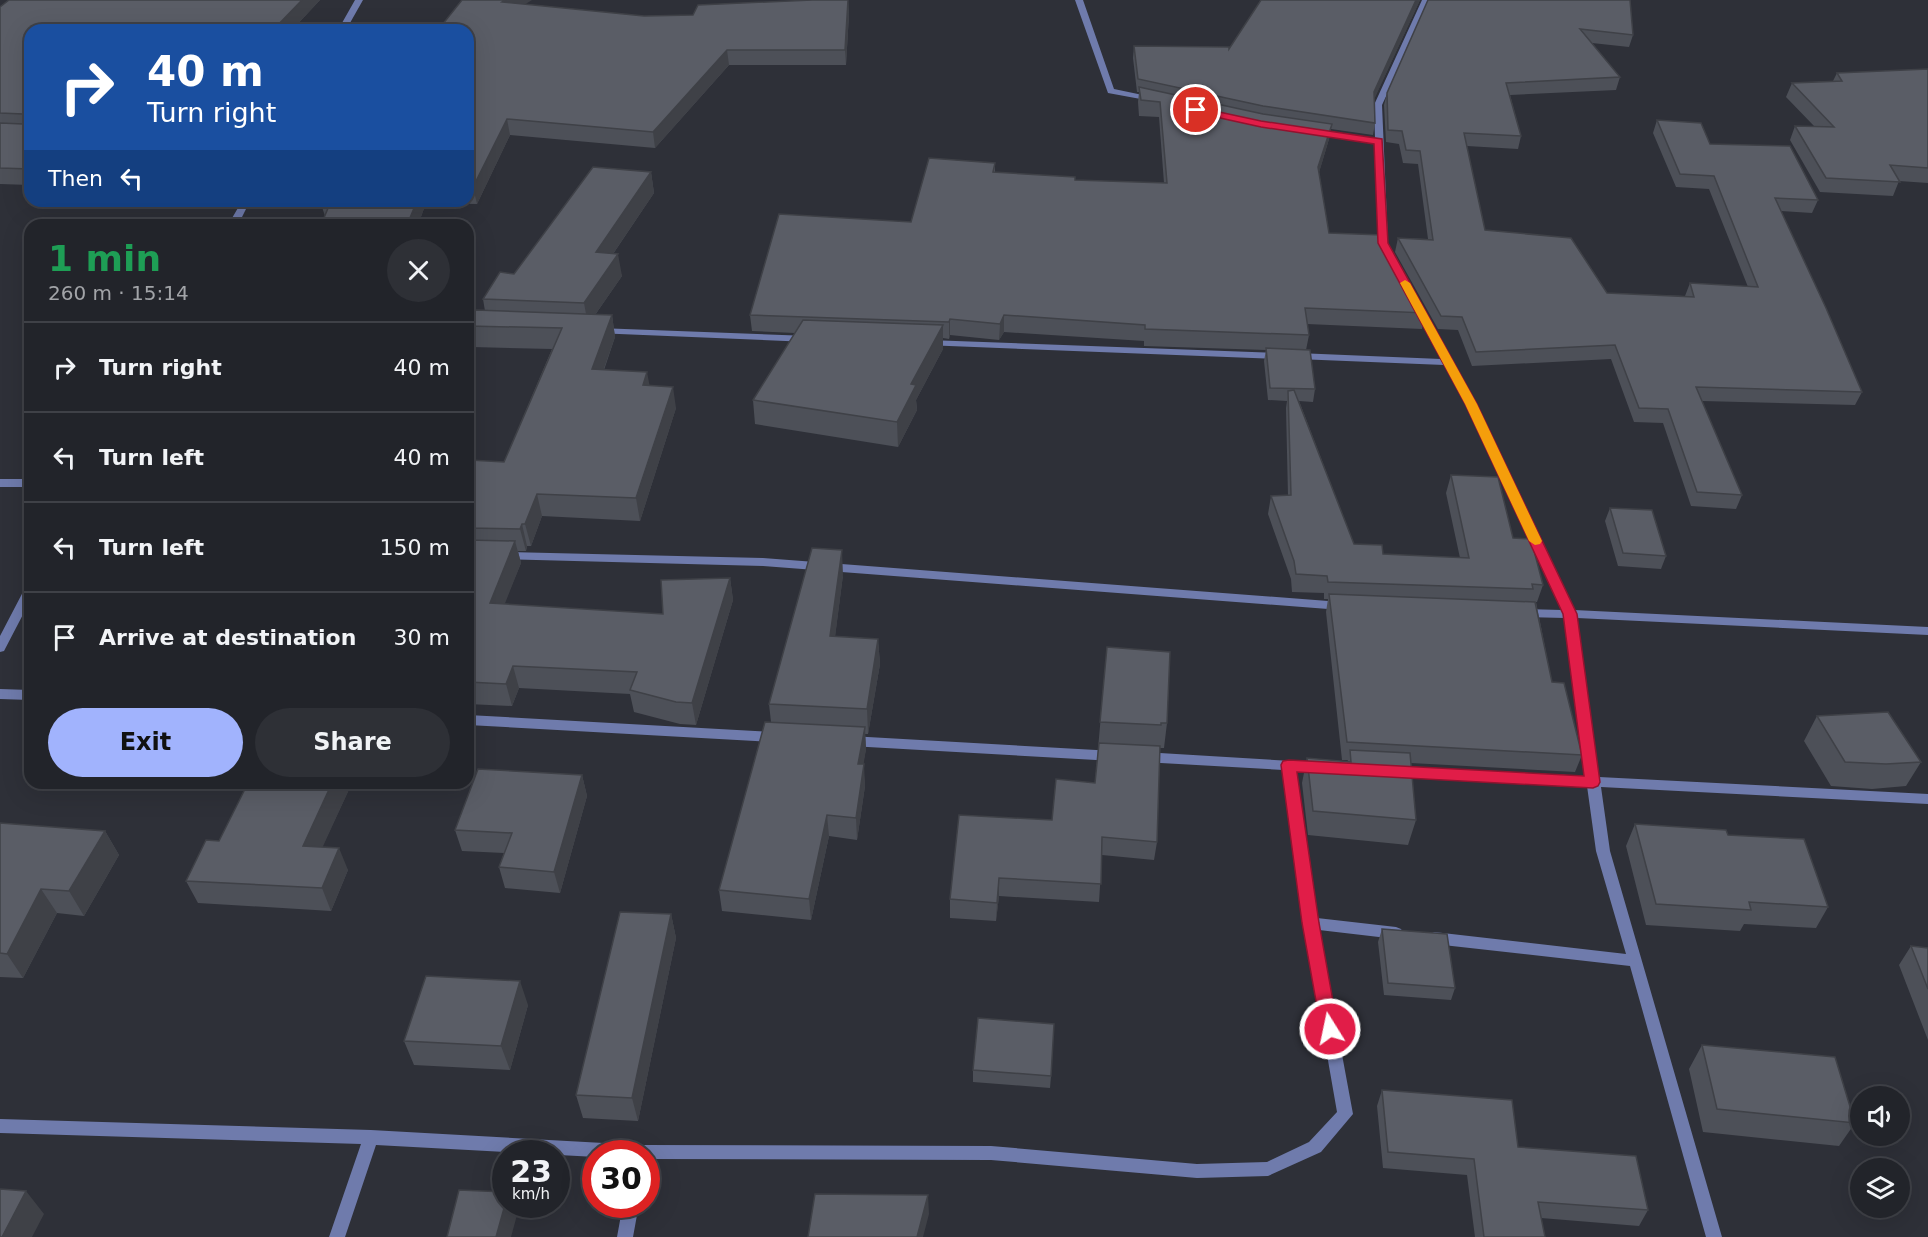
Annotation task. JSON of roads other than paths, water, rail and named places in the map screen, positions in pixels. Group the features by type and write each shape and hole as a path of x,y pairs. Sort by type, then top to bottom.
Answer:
{"street":[{"path":"345,24 358,0 351,0"},
{"path":"1080,0 1111,90 1168,104"},
{"path":"1394,263 1383,243 1378,105 1426,0"},
{"path":"1308,131 1379,141"},
{"path":"1410,293 1471,404 1570,614 1603,851 1714,1237"},
{"path":"588,331 815,339"},
{"path":"922,343 1448,362"},
{"path":"0,483 24,483"},
{"path":"492,556 763,562 1356,607"},
{"path":"0,648 24,602"},
{"path":"1510,612 1928,631"},
{"path":"0,694 24,696"},
{"path":"474,720 789,738"},
{"path":"837,740 1335,768"},
{"path":"660,1153 991,1153 1197,1171 1268,1169 1315,1147 1345,1114 1311,923 1289,765"},
{"path":"1382,771 1928,799"},
{"path":"1311,923 1636,962"},
{"path":"0,1126 371,1137 582,1150"},
{"path":"337,1237 371,1137"},
{"path":"625,1237 628,1218"}]}
